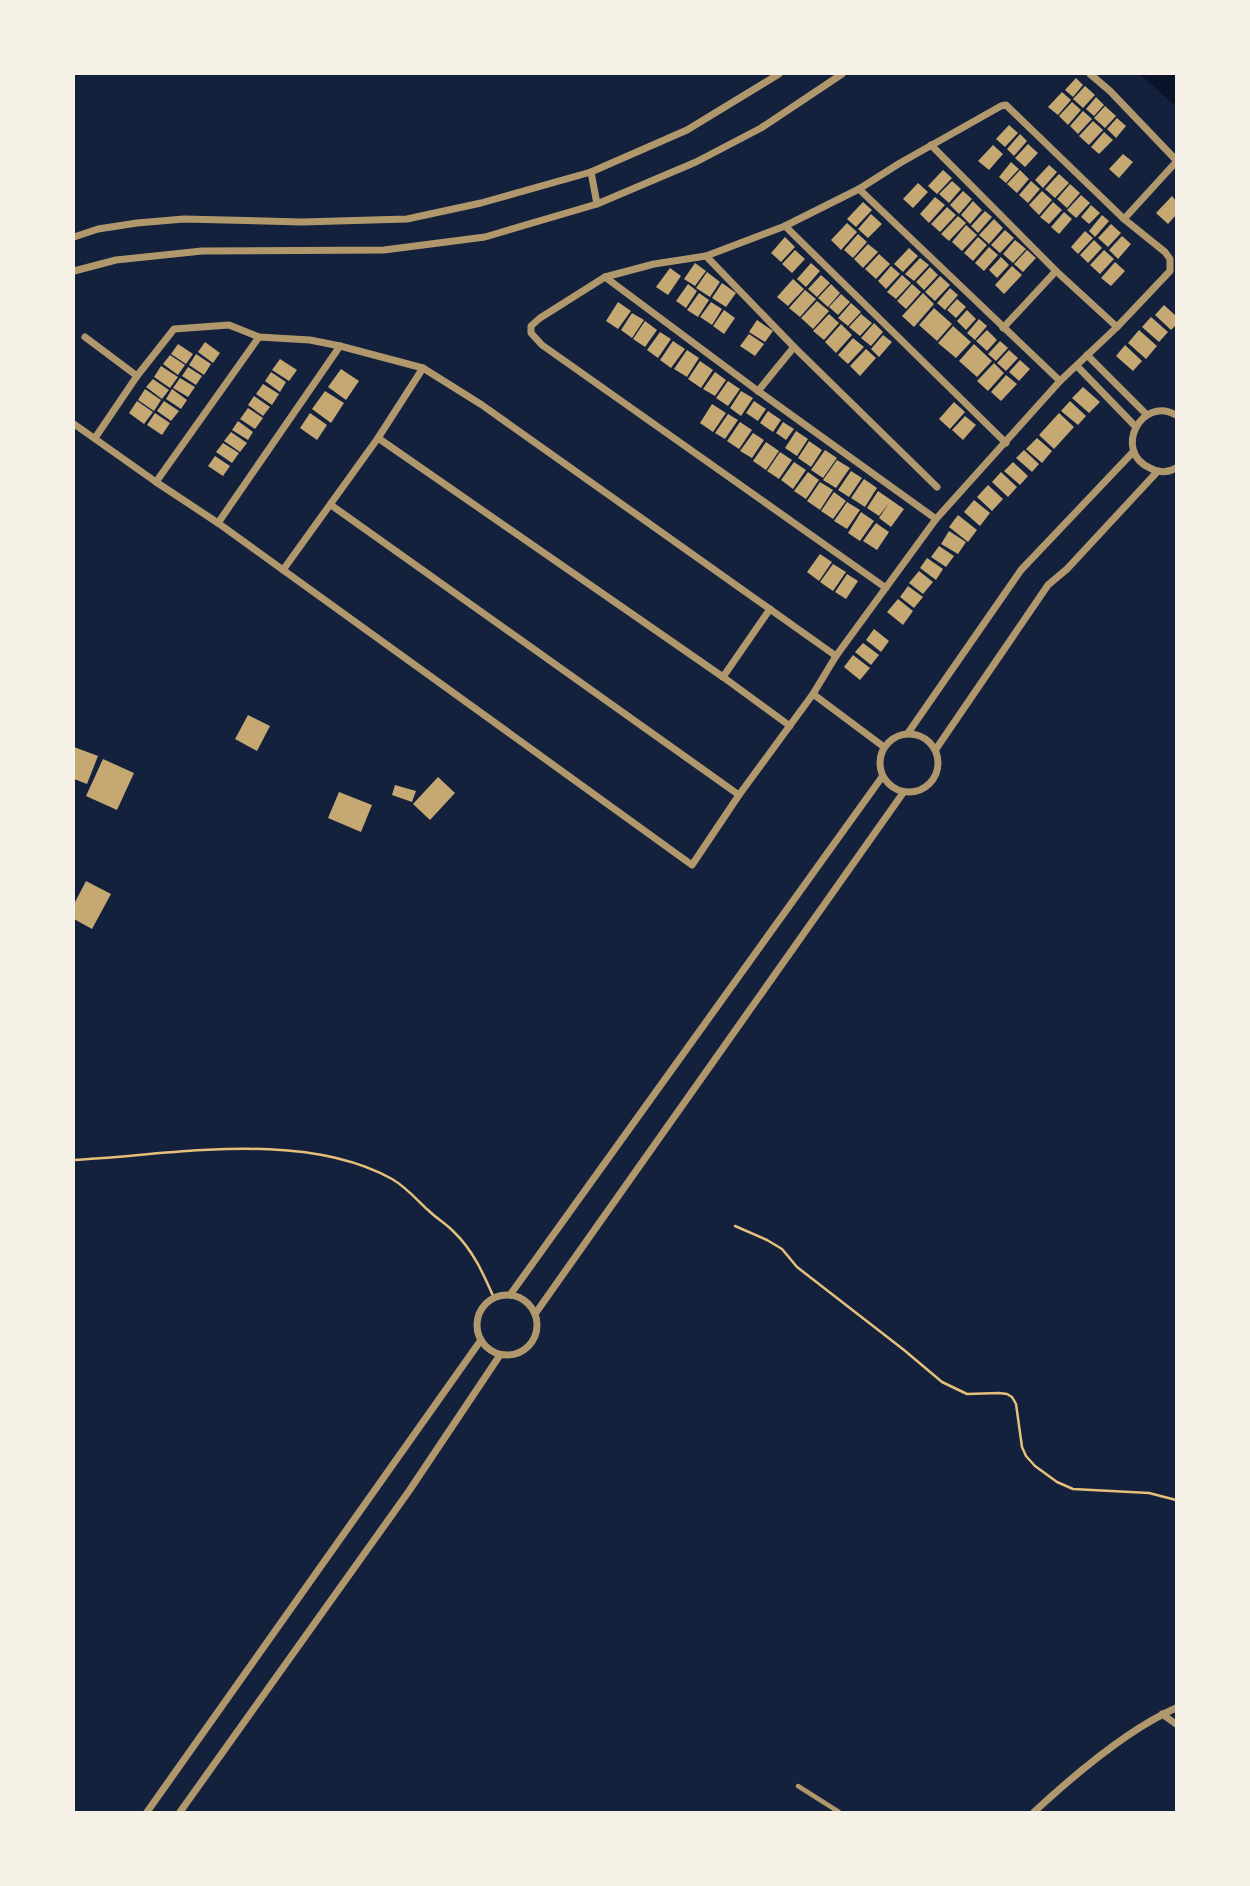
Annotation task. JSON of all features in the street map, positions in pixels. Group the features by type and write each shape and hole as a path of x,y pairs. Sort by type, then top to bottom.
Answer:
{"street":[{"path":"74,237 111,227 184,219 302,222 407,219 481,202 591,172 687,130 767,77 779,74"},
{"path":"74,271 116,260 202,251 384,250 485,237 597,204 696,162 761,128 842,74"},
{"path":"1090,74 1177,161 1124,219"},
{"path":"74,424 218,523 692,865 813,694 836,656 886,588 936,519 1060,382 1170,271 1170,259 1165,252 1124,219 1006,105 931,145 859,189 785,226 706,256 654,264 605,277 531,326 531,333 542,345 886,588"},
{"path":"931,145 1056,271 1116,327"},
{"path":"591,172 597,204"},
{"path":"859,189 1060,382"},
{"path":"785,226 1006,443"},
{"path":"706,256 794,347 937,487"},
{"path":"1003,328 1056,271"},
{"path":"605,277 936,519"},
{"path":"95,438 137,376 174,329 229,325 259,337 310,340 423,368 482,405 836,656"},
{"path":"85,337 137,376"},
{"path":"156,482 259,337"},
{"path":"218,523 340,346"},
{"path":"758,391 794,347"},
{"path":"1087,355 1147,415"},
{"path":"1077,366 1136,427"},
{"path":"283,570 378,438 423,368"},
{"path":"1175,411 1158,411 1147,415 1136,427 1132,439 1133,452 1143,465 1157,472 1173,471 1177,468"},
{"path":"378,438 790,726"},
{"path":"908,733 1021,570 1133,452"},
{"path":"936,749 1048,585 1067,569 1157,472"},
{"path":"331,505 739,795"},
{"path":"723,677 770,609"},
{"path":"813,694 884,747"},
{"path":"908,733 924,737 936,749 939,766 933,781 919,791 903,793 891,787 882,777 879,767 879,757 884,747 894,737 908,733"},
{"path":"510,1295 882,777"},
{"path":"535,1314 903,793"},
{"path":"510,1295 526,1301 535,1314 537,1330 530,1345 517,1354 500,1355 489,1349 481,1340 477,1324 479,1317 482,1309 494,1298 510,1295"},
{"path":"147,1812 481,1340"},
{"path":"180,1812 409,1491 500,1355"},
{"path":"1034,1812 1092,1762 1162,1714 1177,1708"},
{"path":"1162,1714 1177,1724"}],"lane":[{"path":"799,1786 839,1812"}],"path":[{"path":"74,1160 196,1150 284,1150 336,1157 395,1180 452,1229 481,1268 494,1298"},
{"path":"735,1226 768,1240 782,1250 797,1267 942,1382 967,1394 999,1393 1012,1397 1016,1404 1020,1438 1026,1456 1057,1482 1073,1489 1149,1493 1177,1500"}],"water":[{"path":"1140,74 1176,74 1176,107"}],"building":[{"path":"1076,78 1083,85 1073,97 1065,90"},
{"path":"1085,86 1095,95 1083,108 1073,99"},
{"path":"1062,92 1071,100 1058,115 1048,107"},
{"path":"1096,97 1104,105 1094,116 1086,109"},
{"path":"1072,102 1081,110 1068,125 1059,116"},
{"path":"1105,106 1116,116 1105,128 1094,118"},
{"path":"1083,111 1092,119 1078,134 1070,126"},
{"path":"1117,118 1126,126 1116,138 1107,129"},
{"path":"1093,121 1103,130 1089,145 1079,136"},
{"path":"1009,125 1018,133 1005,147 996,139"},
{"path":"1104,132 1113,140 1099,154 1091,147"},
{"path":"1020,134 1027,141 1014,156 1007,149"},
{"path":"1028,144 1038,153 1025,167 1015,158"},
{"path":"993,145 1003,154 989,170 978,161"},
{"path":"1123,154 1133,162 1119,178 1109,169"},
{"path":"1011,162 1019,169 1006,183 999,177"},
{"path":"1049,165 1057,172 1043,188 1035,180"},
{"path":"943,170 952,178 937,194 928,186"},
{"path":"1020,170 1029,179 1017,193 1007,184"},
{"path":"1059,174 1069,183 1055,198 1045,189"},
{"path":"952,181 961,189 949,203 939,194"},
{"path":"1031,181 1040,189 1028,203 1019,195"},
{"path":"918,183 928,192 913,208 903,199"},
{"path":"1070,184 1080,193 1067,208 1057,199"},
{"path":"963,191 972,199 959,214 950,205"},
{"path":"1042,191 1052,200 1039,215 1029,205"},
{"path":"1081,195 1090,203 1076,218 1067,210"},
{"path":"1172,196 1176,201 1176,215 1168,224 1156,213"},
{"path":"935,197 945,205 929,223 920,214"},
{"path":"973,201 982,210 970,224 961,215"},
{"path":"863,202 872,210 856,227 847,219"},
{"path":"1053,202 1062,210 1049,224 1040,217"},
{"path":"1091,205 1100,213 1089,224 1081,217"},
{"path":"947,207 956,215 940,232 931,224"},
{"path":"985,211 992,217 978,233 971,226"},
{"path":"1064,212 1072,219 1059,234 1051,227"},
{"path":"871,214 882,224 868,238 858,229"},
{"path":"1102,215 1109,221 1095,237 1089,231"},
{"path":"958,216 966,223 949,241 941,234"},
{"path":"994,219 1003,228 989,244 979,235"},
{"path":"847,223 857,232 841,250 831,240"},
{"path":"1111,224 1121,233 1108,247 1098,238"},
{"path":"966,225 977,235 962,251 952,242"},
{"path":"1005,230 1014,238 1000,253 991,245"},
{"path":"1085,231 1093,238 1078,254 1071,247"},
{"path":"858,234 867,242 853,258 844,250"},
{"path":"1122,236 1131,244 1118,259 1109,250"},
{"path":"785,237 795,247 781,262 771,253"},
{"path":"978,237 987,245 973,261 964,253"},
{"path":"1015,240 1026,249 1013,263 1003,254"},
{"path":"1094,240 1102,248 1088,263 1080,255"},
{"path":"868,244 878,252 863,268 854,259"},
{"path":"989,247 998,255 984,271 975,263"},
{"path":"909,248 918,256 903,272 894,264"},
{"path":"795,250 805,259 792,273 782,264"},
{"path":"1027,250 1036,258 1023,272 1014,264"},
{"path":"1104,250 1114,259 1100,274 1090,265"},
{"path":"879,254 890,264 876,279 865,269"},
{"path":"1001,257 1009,265 997,278 989,270"},
{"path":"920,258 929,265 914,281 905,274"},
{"path":"1115,262 1125,271 1111,286 1101,278"},
{"path":"695,263 706,271 695,286 684,279"},
{"path":"811,263 820,271 806,287 797,279"},
{"path":"891,266 900,274 886,289 878,281"},
{"path":"1012,266 1022,275 1004,294 995,285"},
{"path":"930,267 938,275 924,290 916,282"},
{"path":"670,268 681,276 668,295 656,287"},
{"path":"707,272 720,282 710,297 696,288"},
{"path":"821,275 830,283 817,297 808,289"},
{"path":"902,275 911,283 896,299 887,292"},
{"path":"940,276 950,285 935,301 925,292"},
{"path":"793,279 804,289 788,306 777,297"},
{"path":"722,283 736,293 726,307 712,298"},
{"path":"688,284 697,291 686,308 676,301"},
{"path":"831,284 840,293 828,307 818,298"},
{"path":"912,284 921,292 906,309 897,301"},
{"path":"950,288 958,295 945,310 937,303"},
{"path":"805,290 816,299 800,317 789,308"},
{"path":"699,293 709,300 698,317 687,310"},
{"path":"923,293 934,304 914,327 902,316"},
{"path":"841,294 850,302 838,315 829,307"},
{"path":"957,299 966,307 956,318 947,310"},
{"path":"817,301 829,311 813,329 801,318"},
{"path":"618,302 631,311 618,329 606,321"},
{"path":"711,302 722,309 712,325 700,317"},
{"path":"851,303 861,312 848,326 838,318"},
{"path":"1164,305 1176,316 1176,325 1171,330 1155,315"},
{"path":"934,308 952,324 937,341 919,325"},
{"path":"724,310 735,318 724,334 713,326"},
{"path":"967,310 976,319 966,330 957,321"},
{"path":"632,313 644,320 632,338 621,330"},
{"path":"829,314 839,323 824,340 813,331"},
{"path":"861,314 872,323 860,336 849,327"},
{"path":"1151,317 1168,332 1159,342 1142,327"},
{"path":"979,319 987,326 975,340 967,333"},
{"path":"757,320 773,331 765,342 749,332"},
{"path":"645,321 657,330 645,347 633,339"},
{"path":"874,323 883,332 871,346 861,338"},
{"path":"841,324 852,335 836,353 825,342"},
{"path":"953,326 971,342 956,358 938,343"},
{"path":"987,330 997,340 987,351 976,341"},
{"path":"1139,330 1157,346 1146,359 1128,343"},
{"path":"660,332 671,339 658,358 647,350"},
{"path":"749,334 764,344 755,356 740,346"},
{"path":"883,335 892,342 879,357 871,349"},
{"path":"853,338 864,347 848,364 838,355"},
{"path":"673,341 685,349 671,368 660,360"},
{"path":"1000,341 1008,348 996,361 988,354"},
{"path":"205,342 220,353 213,363 198,352"},
{"path":"178,344 193,354 186,364 171,354"},
{"path":"974,344 992,361 977,377 959,361"},
{"path":"1125,345 1142,361 1133,371 1116,356"},
{"path":"866,349 876,358 860,376 850,366"},
{"path":"687,350 699,358 687,377 674,369"},
{"path":"1009,350 1018,358 1006,371 997,363"},
{"path":"196,354 211,364 204,375 189,365"},
{"path":"170,355 185,365 178,375 163,364"},
{"path":"280,359 297,370 289,381 272,370"},
{"path":"1020,360 1030,369 1019,381 1009,372"},
{"path":"700,361 713,370 701,388 688,379"},
{"path":"994,363 1004,373 988,391 977,381"},
{"path":"161,366 178,377 170,388 154,377"},
{"path":"188,367 202,376 196,385 182,376"},
{"path":"341,369 359,381 346,400 328,387"},
{"path":"271,372 286,382 280,392 265,381"},
{"path":"715,372 726,380 715,396 703,389"},
{"path":"1006,375 1017,384 1001,401 991,392"},
{"path":"180,378 195,387 188,397 173,388"},
{"path":"153,379 169,390 162,399 146,387"},
{"path":"728,381 740,389 728,406 716,398"},
{"path":"263,384 279,394 272,405 256,394"},
{"path":"1083,387 1100,402 1089,413 1072,398"},
{"path":"145,389 161,400 154,411 138,400"},
{"path":"172,389 187,400 181,409 166,399"},
{"path":"325,391 344,403 331,423 312,409"},
{"path":"741,391 753,398 741,416 730,408"},
{"path":"254,396 270,407 263,416 248,405"},
{"path":"137,401 153,412 144,424 129,413"},
{"path":"164,401 179,411 171,421 157,411"},
{"path":"754,401 766,409 758,421 746,413"},
{"path":"1070,401 1086,416 1078,425 1061,411"},
{"path":"954,402 965,412 950,429 939,419"},
{"path":"712,404 726,413 713,432 700,423"},
{"path":"248,408 263,418 255,429 240,419"},
{"path":"768,411 781,420 773,432 760,423"},
{"path":"155,413 170,423 162,435 147,425"},
{"path":"310,413 327,425 317,440 300,428"},
{"path":"1059,413 1074,427 1054,449 1039,435"},
{"path":"728,414 738,420 725,439 715,433"},
{"path":"965,416 976,425 963,440 952,430"},
{"path":"238,421 253,432 248,440 232,430"},
{"path":"740,422 752,430 739,449 727,441"},
{"path":"783,422 794,429 786,440 776,433"},
{"path":"796,431 808,439 797,456 785,448"},
{"path":"231,432 247,443 240,452 224,441"},
{"path":"753,433 764,440 752,458 740,451"},
{"path":"1037,438 1052,451 1042,463 1026,449"},
{"path":"809,441 822,450 811,467 798,458"},
{"path":"766,442 779,451 766,470 753,461"},
{"path":"223,443 239,453 232,463 216,452"},
{"path":"825,450 837,458 823,478 811,470"},
{"path":"1024,450 1039,464 1032,472 1016,458"},
{"path":"780,452 792,460 779,479 767,471"},
{"path":"215,456 230,466 223,476 208,466"},
{"path":"837,460 850,468 836,488 823,480"},
{"path":"794,462 806,470 793,489 781,480"},
{"path":"1013,462 1028,476 1020,485 1004,471"},
{"path":"851,471 862,478 849,497 838,490"},
{"path":"808,472 819,480 806,499 794,491"},
{"path":"1001,472 1017,487 1008,497 992,482"},
{"path":"864,479 877,488 865,507 851,498"},
{"path":"820,482 833,490 820,510 807,501"},
{"path":"988,485 1003,499 992,511 977,497"},
{"path":"878,491 904,509 891,527 879,518 889,503 879,516 867,508"},
{"path":"834,492 846,501 833,519 821,511"},
{"path":"974,500 990,513 980,526 964,512"},
{"path":"847,502 860,510 847,529 834,521"},
{"path":"861,512 874,521 860,541 848,533"},
{"path":"958,515 977,530 968,542 949,527"},
{"path":"876,523 889,532 877,550 863,541"},
{"path":"949,531 966,542 958,554 941,544"},
{"path":"939,546 954,556 946,567 931,557"},
{"path":"820,554 832,562 819,581 807,572"},
{"path":"927,558 943,569 936,580 920,568"},
{"path":"833,564 846,572 833,591 820,582"},
{"path":"919,571 933,582 923,594 909,583"},
{"path":"847,574 858,581 846,599 835,592"},
{"path":"908,586 923,597 914,608 900,597"},
{"path":"898,599 913,611 903,625 887,612"},
{"path":"874,629 889,641 881,652 866,640"},
{"path":"863,643 879,655 871,665 855,652"},
{"path":"853,655 870,668 860,680 844,667"},
{"path":"248,715 270,726 257,751 235,739"},
{"path":"74,747 98,756 87,784 74,779"},
{"path":"103,759 134,773 117,810 86,796"},
{"path":"438,777 455,793 430,820 413,804"},
{"path":"395,785 416,791 412,802 392,795"},
{"path":"339,792 372,805 361,832 328,818"},
{"path":"86,881 111,894 92,929 74,919 74,904"}]}
